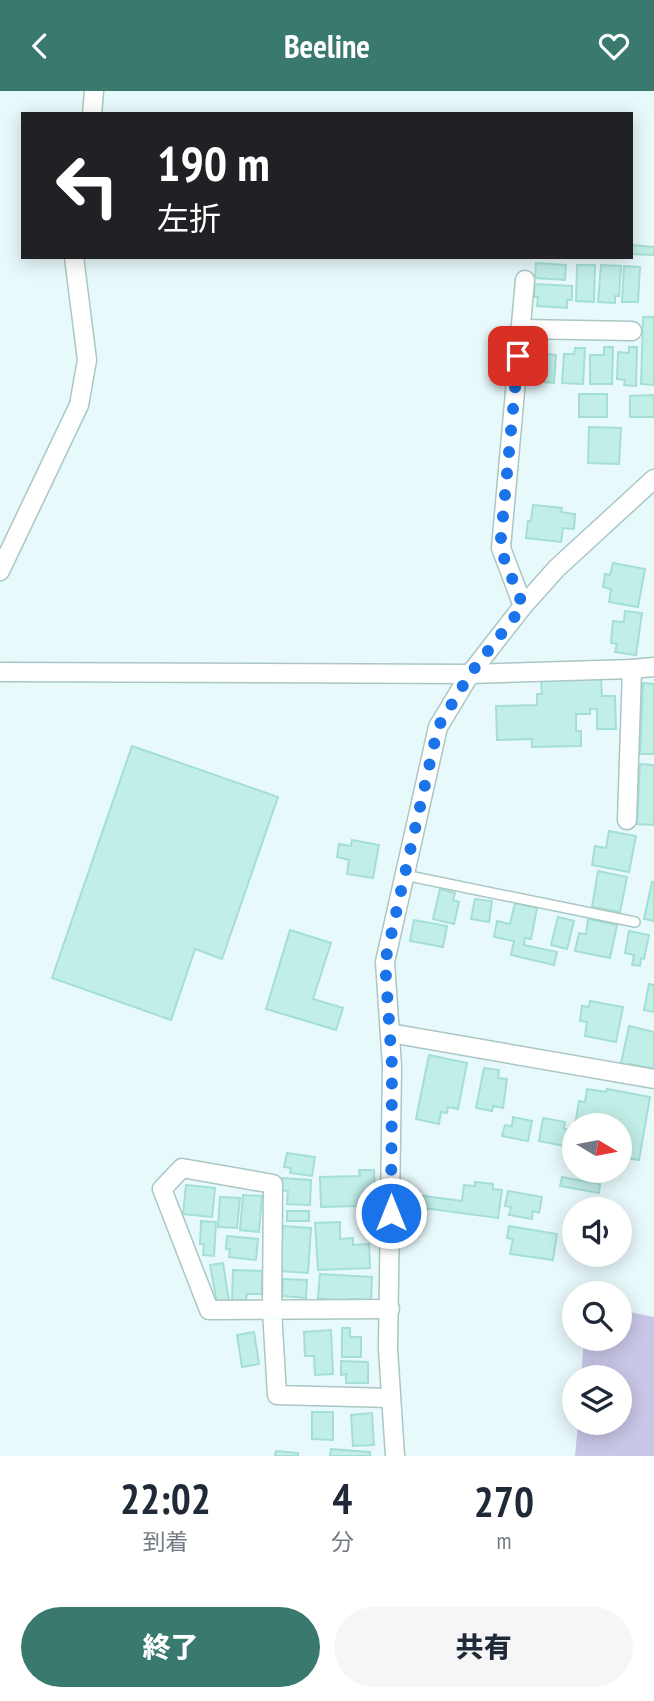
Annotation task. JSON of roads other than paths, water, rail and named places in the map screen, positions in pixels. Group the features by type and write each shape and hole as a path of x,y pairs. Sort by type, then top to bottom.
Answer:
{"street":[{"path":"92,112 94,91"},
{"path":"0,571 79,405 87,360 74,259"},
{"path":"523,606 500,548 525,281"},
{"path":"521,329 632,331"},
{"path":"395,1456 388,1349 392,1093 385,962 438,727 470,674 523,606 557,568 654,479"},
{"path":"0,672 470,674 654,667"},
{"path":"626,820 632,669"},
{"path":"390,1034 654,1079"},
{"path":"390,1308 271,1310 209,1310 162,1189 182,1168 273,1184 271,1310 277,1395 391,1398"}],"lane":[{"path":"404,874 635,922"}]}
